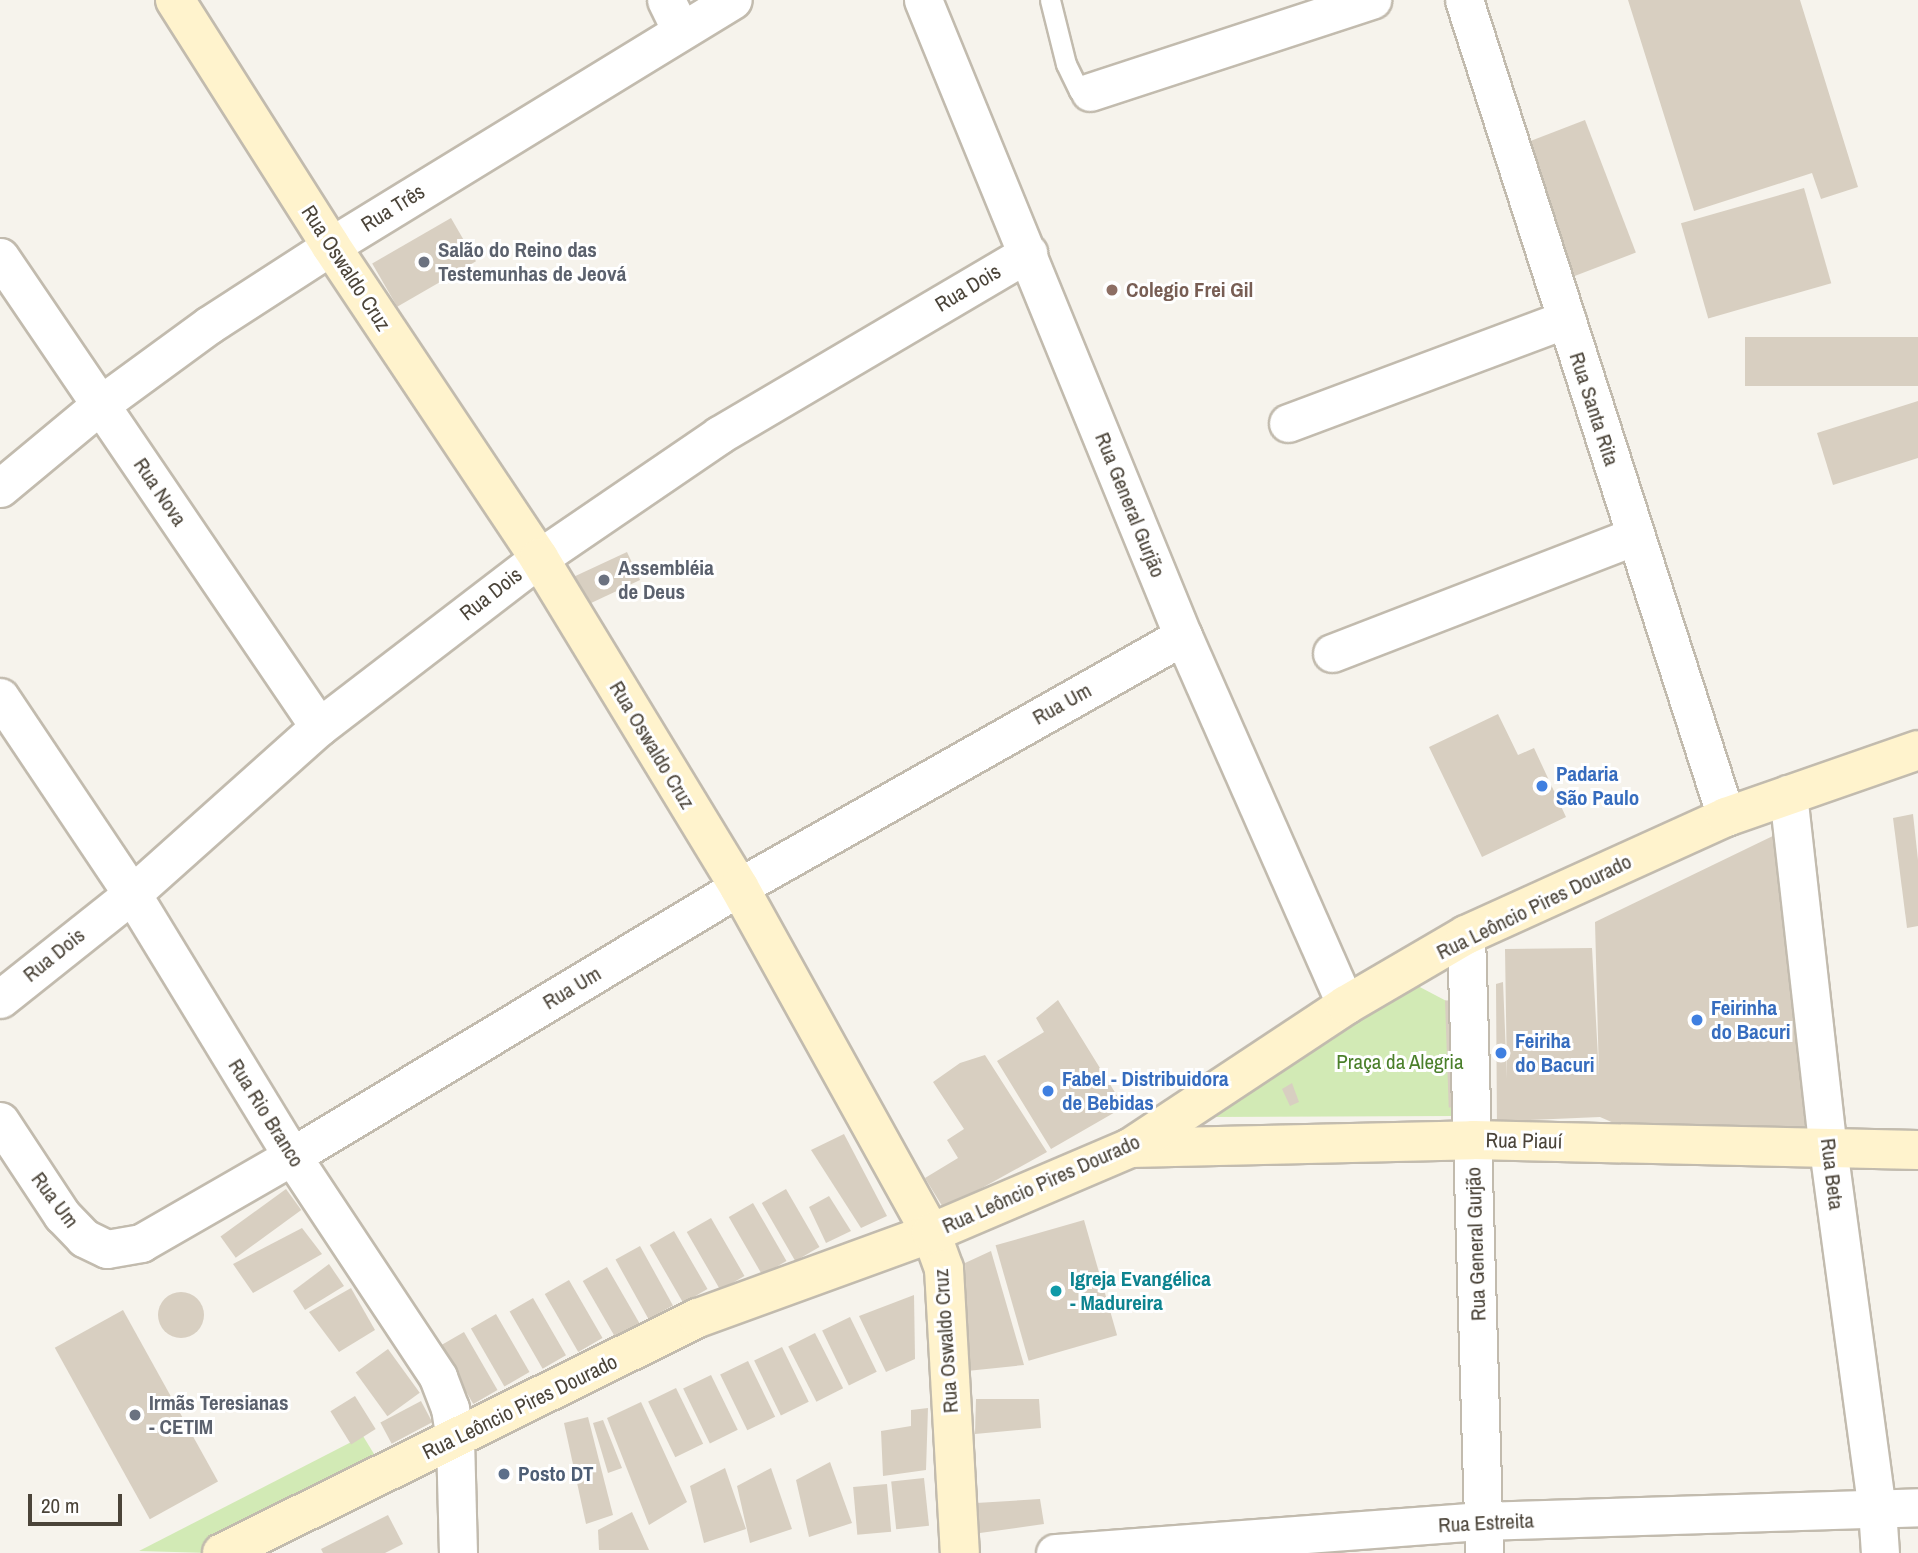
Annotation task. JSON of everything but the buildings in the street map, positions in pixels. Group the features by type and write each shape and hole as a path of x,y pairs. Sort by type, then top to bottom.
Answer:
{"street":[{"name":"Rua Oswaldo Cruz","path":"175,0 331,246 539,558 739,887 931,1233 944,1269 960,1553"},
{"name":"Rua Três","path":"0,488 101,404 209,325 673,15 733,0"},
{"name":"Rua General Gurjão","path":"923,0 1183,636 1346,1005"},
{"path":"1090,92 1372,0"},
{"name":"Rua Santa Rita","path":"1464,0 1726,817"},
{"name":"Rua Dois","path":"0,999 132,894 319,727 539,558 719,435 1028,253"},
{"name":"Rua Nova","path":"0,257 319,727"},
{"path":"1288,423 1566,319"},
{"path":"1332,653 1635,536"},
{"name":"Rua Um","path":"0,1121 62,1215 84,1238 107,1249 142,1243 292,1156 739,887 1183,636"},
{"name":"Rua Rio Branco","path":"0,697 132,894 292,1156 438,1377 450,1408 455,1439 458,1553"},
{"name":"Rua Leôncio Pires Dourado","path":"222,1553 698,1318 931,1233 1130,1148 1346,1005 1466,935 1726,817 1918,750"},
{"name":"Rua Beta","path":"1788,794 1828,1148 1877,1509 1880,1553"},
{"name":"Rua General Gurjão","path":"1466,935 1484,1537"},
{"name":"Rua Piauí","path":"1130,1148 1473,1140 1918,1150"},
{"name":"Rua Estreita","path":"1055,1553 1484,1537 1918,1507"}],"lane":[{"path":"1050,0 1066,64 1076,87 1079,91 1090,92"}],"green space":[{"name":"Praça da Alegria","path":"1416,985 1454,1005 1456,1116 1208,1117"},
{"path":"363,1436 382,1467 210,1553 139,1551"}],"place":[{"name":"Salão do Reino das Testemunhas de Jeová","path":"424,262"},
{"name":"Colegio Frei Gil","path":"1112,290"},
{"name":"Assembléia de Deus","path":"604,580"},
{"name":"Padaria São Paulo","path":"1542,786"},
{"name":"Feirinha do Bacuri","path":"1697,1020"},
{"name":"Feiriha do Bacuri","path":"1501,1053"},
{"name":"Fabel - Distribuidora de Bebidas","path":"1048,1091"},
{"name":"Igreja Evangélica - Madureira","path":"1056,1291"},
{"name":"Irmãs Teresianas - CETIM","path":"135,1415"},
{"name":"Posto DT","path":"504,1474"}]}
